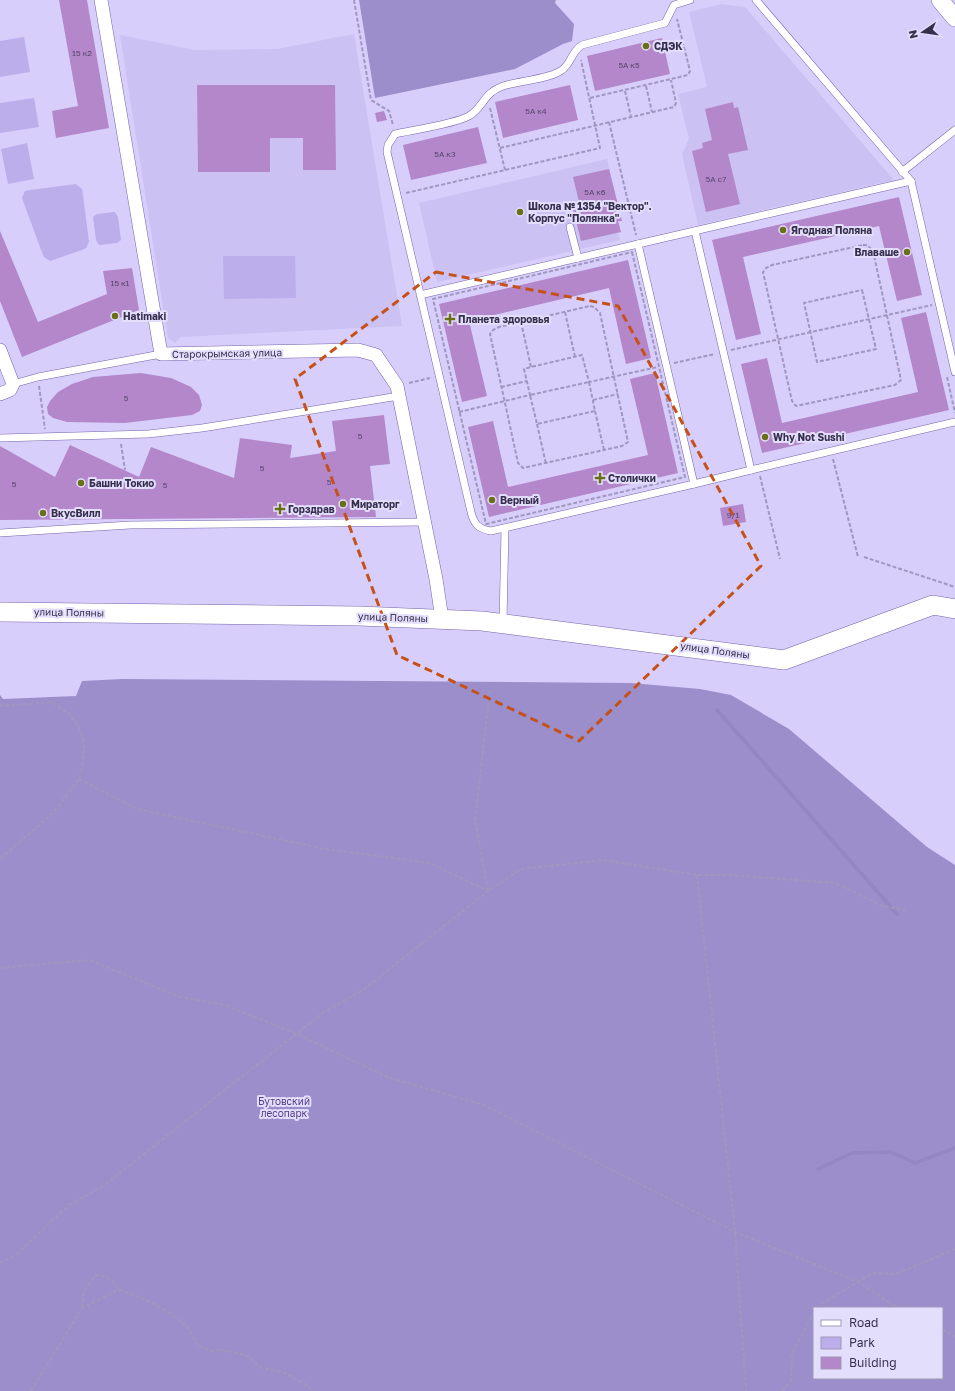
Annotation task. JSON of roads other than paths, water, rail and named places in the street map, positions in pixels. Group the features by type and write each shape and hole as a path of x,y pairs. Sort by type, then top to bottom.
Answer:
{"main road":[{"path":"0,598 30,612"},
{"name":"улица Поляны","path":"0,612 358,616 442,619 503,623 784,660 934,605 955,610"}],"street":[{"name":"Старокрымская улица","path":"101,0 162,354 358,350 376,355 392,376 397,386 442,619"},
{"path":"940,0 955,18"},
{"path":"0,350 13,384 10,390 0,394"}],"lane":[{"path":"690,0 674,5 665,23 582,45 572,54 566,66 557,73 502,86 487,95 478,108 467,117 395,134 388,144 387,152 474,522 483,530 491,531 955,422"},
{"path":"756,0 910,181 955,372"},
{"path":"902,172 955,130"},
{"path":"420,295 910,181"},
{"path":"570,227 578,258"},
{"path":"695,231 727,353 751,470"},
{"path":"638,244 694,484"},
{"path":"13,384 38,377 162,354"},
{"path":"0,438 120,435 202,428 399,396"},
{"path":"0,533 130,525 424,522"},
{"path":"503,623 505,528"}],"waterway":[{"path":"717,710 897,914"},
{"path":"818,1169 852,1153 891,1152 915,1163 955,1148"}],"place":[{"name":"СДЭК","path":"646,46"},
{"name":"Школа № 1354 \"Вектор\". Корпус \"Полянка\"","path":"520,212"},
{"name":"Ягодная Поляна","path":"783,230"},
{"name":"Влаваше","path":"907,252"},
{"name":"Hatimaki","path":"115,316"},
{"name":"Планета здоровья","path":"450,319"},
{"name":"Why Not Sushi","path":"765,437"},
{"name":"Столички","path":"600,478"},
{"name":"Башни Токио","path":"81,483"},
{"name":"Верный","path":"492,500"},
{"name":"Мираторг","path":"343,504"},
{"name":"Горздрав","path":"280,509"},
{"name":"ВкусВилл","path":"43,513"}],"park label":[{"name":"Бутовский лесопарк","path":"284,1106"}]}
